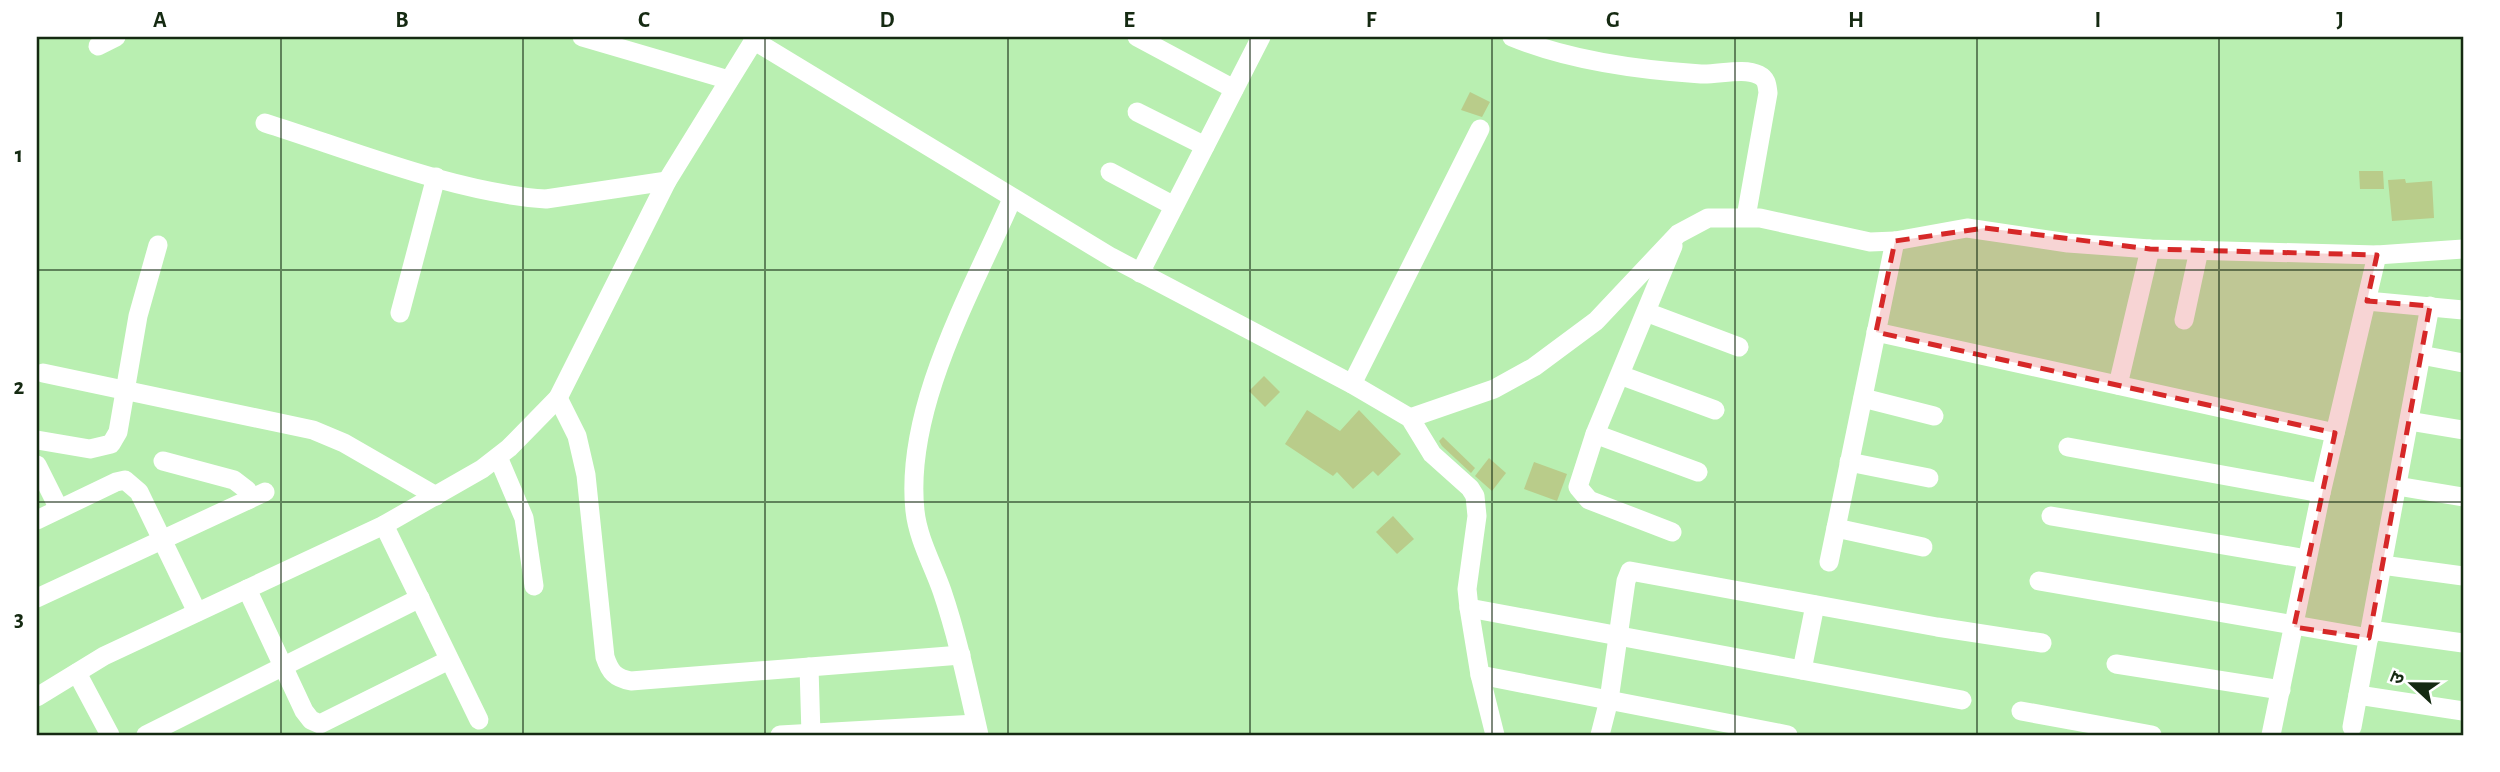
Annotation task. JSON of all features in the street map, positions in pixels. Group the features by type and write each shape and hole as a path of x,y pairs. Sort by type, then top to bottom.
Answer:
{"street":[{"path":"98,46 117,37"},
{"path":"582,37 729,80"},
{"path":"1138,37 1234,89"},
{"path":"1140,273 1261,37"},
{"path":"1512,37 1561,55 1698,74 1751,72 1761,75 1767,82 1768,93 1746,217"},
{"path":"37,697 104,656 384,525 498,457 558,398 667,181 755,39 1012,199 1140,273 1352,384 1410,418 1432,454 1470,488 1475,496 1477,516 1467,589 1480,675 1495,735"},
{"path":"1137,112 1205,146"},
{"path":"265,123 436,177 526,198 546,199 667,181"},
{"path":"1352,384 1480,129"},
{"path":"1110,172 1174,206"},
{"path":"400,313 436,177"},
{"path":"780,735 977,730 961,656 915,512 916,458 924,415 943,357 1012,199"},
{"path":"1410,418 1494,389 1534,367 1596,321 1678,234 1708,218 1746,217 1850,240 1895,242 1952,230 1985,228 2068,243 2150,249 2377,255 2463,250"},
{"path":"1672,532 1581,494 1578,487 1595,434 1678,234"},
{"path":"1829,562 1895,242"},
{"path":"41,443 90,449 111,444 118,432 138,316 158,245"},
{"path":"2118,385 2150,249"},
{"path":"2184,320 2199,250"},
{"path":"2271,735 2321,493 2377,255"},
{"path":"2367,301 2463,310"},
{"path":"2352,727 2430,306"},
{"path":"1646,312 1739,347"},
{"path":"1876,332 2335,433"},
{"path":"2421,355 2463,363"},
{"path":"43,373 313,430 344,443 436,496"},
{"path":"1620,375 1715,410"},
{"path":"558,398 583,456 609,670 619,678 631,681 961,656"},
{"path":"1863,398 1934,416"},
{"path":"2409,421 2463,430"},
{"path":"1595,434 1698,472"},
{"path":"2068,447 2321,493"},
{"path":"498,457 524,518 534,586"},
{"path":"37,598 256,496 234,480 163,461"},
{"path":"1849,462 1929,478"},
{"path":"37,465 60,509"},
{"path":"37,520 125,480 139,492 197,612"},
{"path":"2397,486 2463,497"},
{"path":"2051,516 2308,559"},
{"path":"384,525 478,720"},
{"path":"1836,528 1923,547"},
{"path":"2382,565 2463,576"},
{"path":"1600,735 1609,701 1626,582 1630,571 2042,643"},
{"path":"2039,581 2294,626 2463,643"},
{"path":"247,589 304,711 311,720 320,723 449,660"},
{"path":"146,735 420,598"},
{"path":"1802,670 1815,605"},
{"path":"1469,608 1962,700"},
{"path":"2116,664 2281,691"},
{"path":"809,667 811,734"},
{"path":"77,673 110,735"},
{"path":"1480,675 1788,735"},
{"path":"2358,695 2463,711"},
{"path":"2021,711 2070,728 2140,734"}],"highlighted area":[{"path":"1985,228 2150,249 2377,255 2367,301 2430,306 2369,638 2294,627 2335,433 1876,332 1895,241"}],"building":[{"path":"1470,92 1490,102 1482,117 1461,110"},
{"path":"2359,171 2383,171 2384,189 2360,189"},
{"path":"2405,179 2406,183 2432,181 2434,218 2392,221 2388,180"},
{"path":"1264,376 1280,392 1265,407 1249,391"},
{"path":"1307,410 1340,431 1359,410 1401,454 1378,476 1373,471 1353,489 1337,472 1333,476 1285,444"},
{"path":"1443,437 1475,468 1471,473 1442,446 1439,441"},
{"path":"1489,458 1506,473 1492,491 1475,476"},
{"path":"1534,462 1567,474 1557,501 1524,489"},
{"path":"1393,516 1414,539 1397,554 1376,532"}]}
